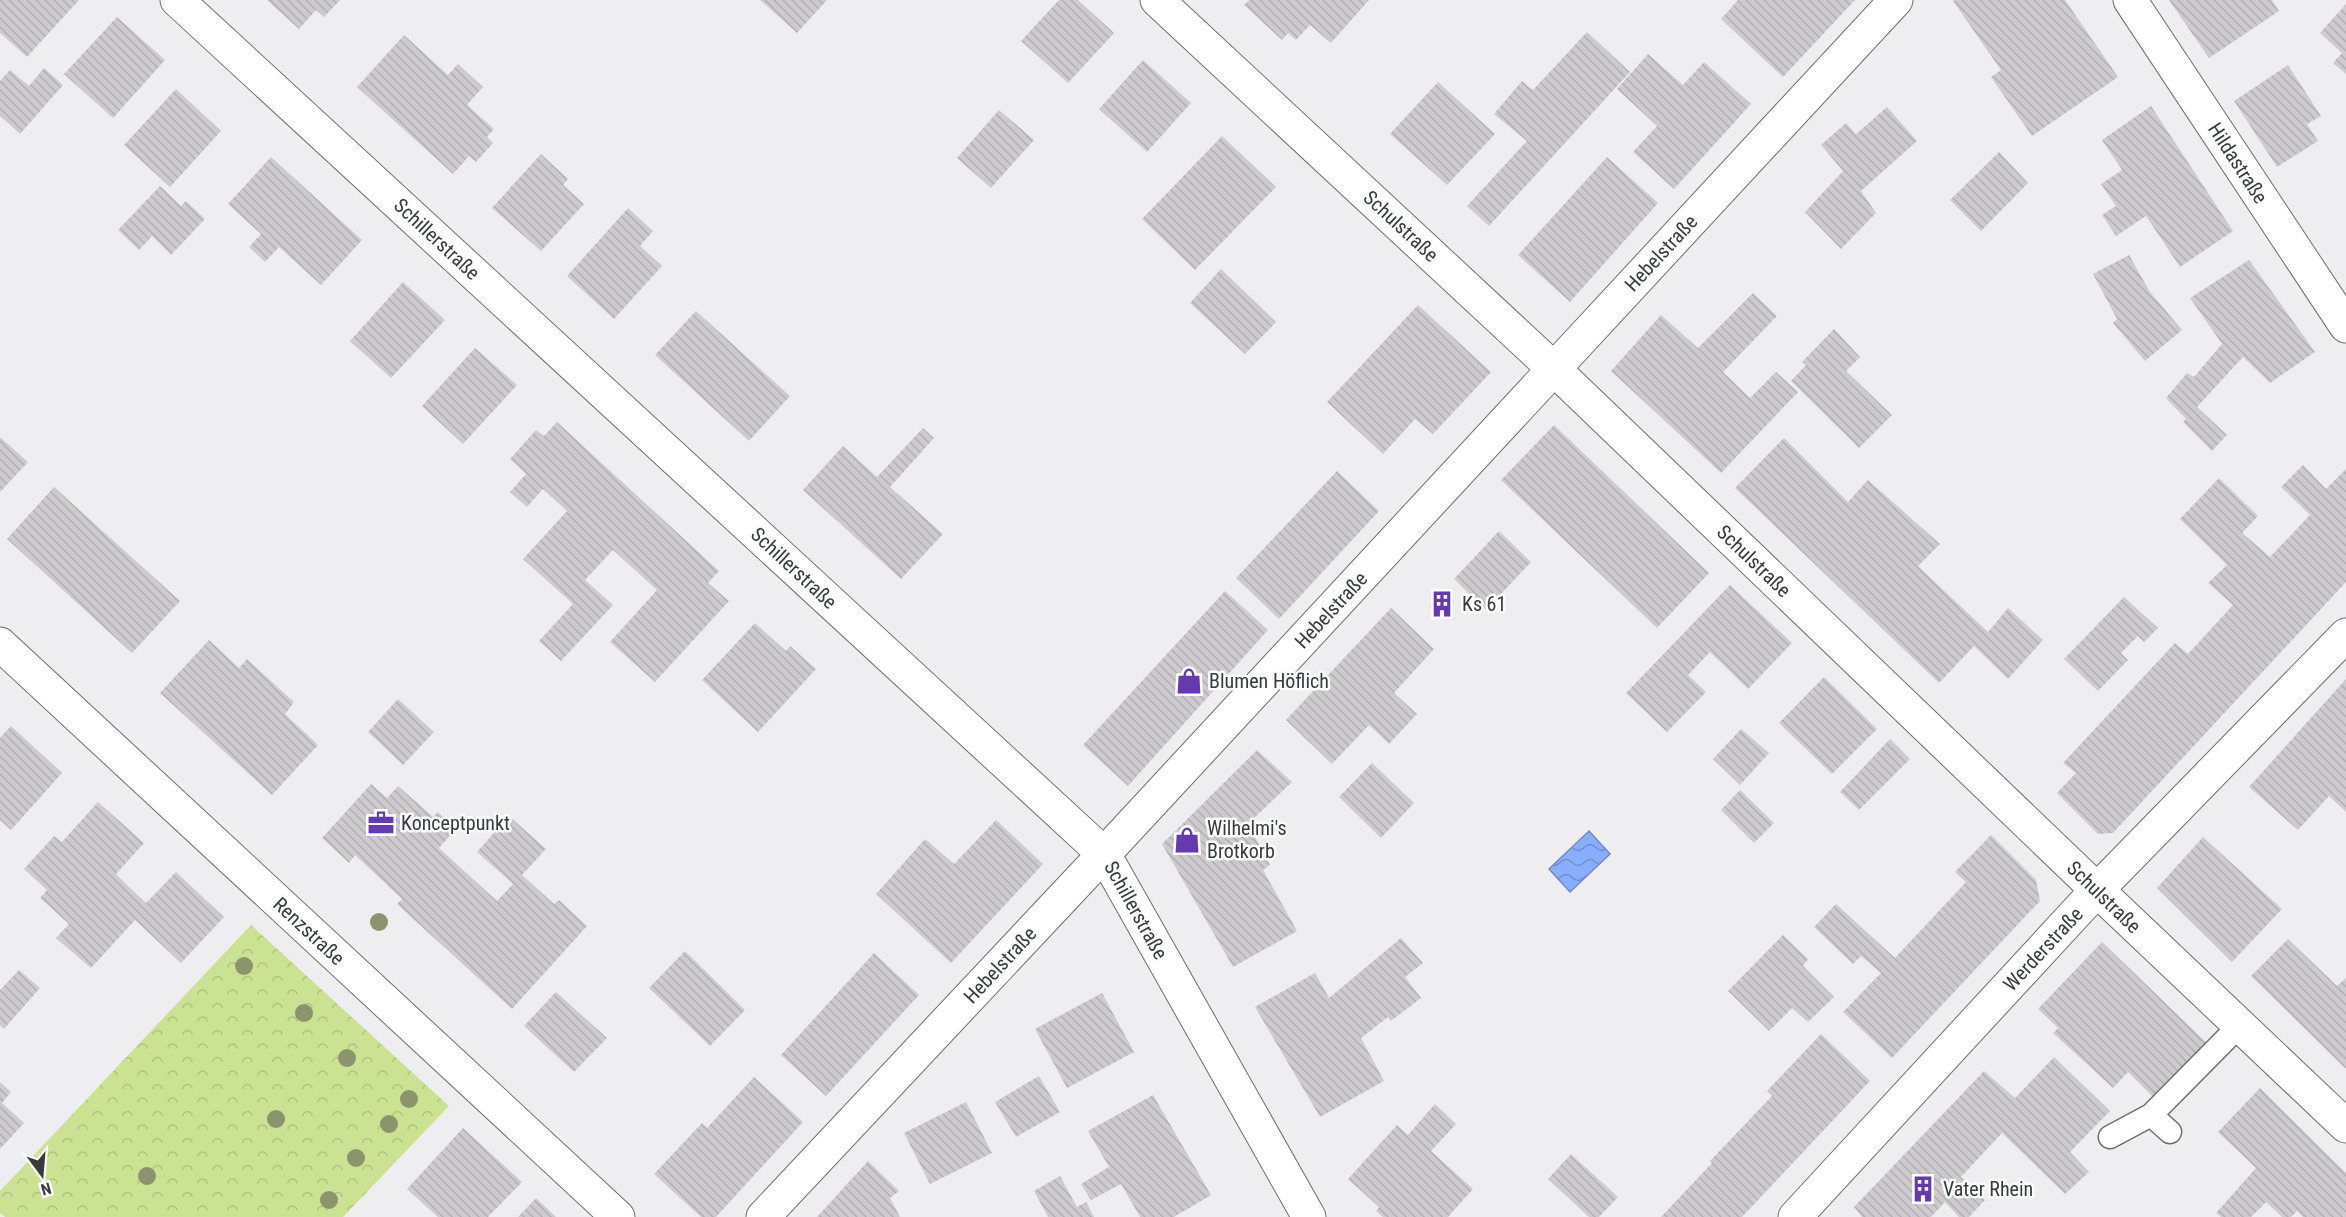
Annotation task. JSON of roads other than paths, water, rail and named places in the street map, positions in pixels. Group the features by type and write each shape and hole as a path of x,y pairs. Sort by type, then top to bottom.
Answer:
{"street":[{"name":"Schillerstraße","path":"177,0 1104,854 1310,1217"},
{"name":"Schulstraße","path":"1157,0 1554,369 2346,1126"},
{"name":"Hebelstraße","path":"763,1217 1104,854 1896,0"},
{"name":"Hildastraße","path":"2130,0 2346,326"},
{"name":"Werderstraße","path":"1804,1214 2097,890 2346,634"},
{"name":"Renzstraße","path":"0,644 618,1217"}],"lane":[{"path":"2110,1137 2151,1115 2239,1026"},
{"path":"2151,1115 2170,1132"}],"water":[{"path":"1589,831 1610,854 1570,892 1549,869"}],"place":[{"name":"Ks 61","path":"1442,604"},
{"name":"Blumen Höflich","path":"1189,681"},
{"name":"Konceptpunkt","path":"381,823"},
{"name":"Wilhelmi's Brotkorb","path":"1187,840"},
{"name":"Vater Rhein","path":"1923,1189"}]}
